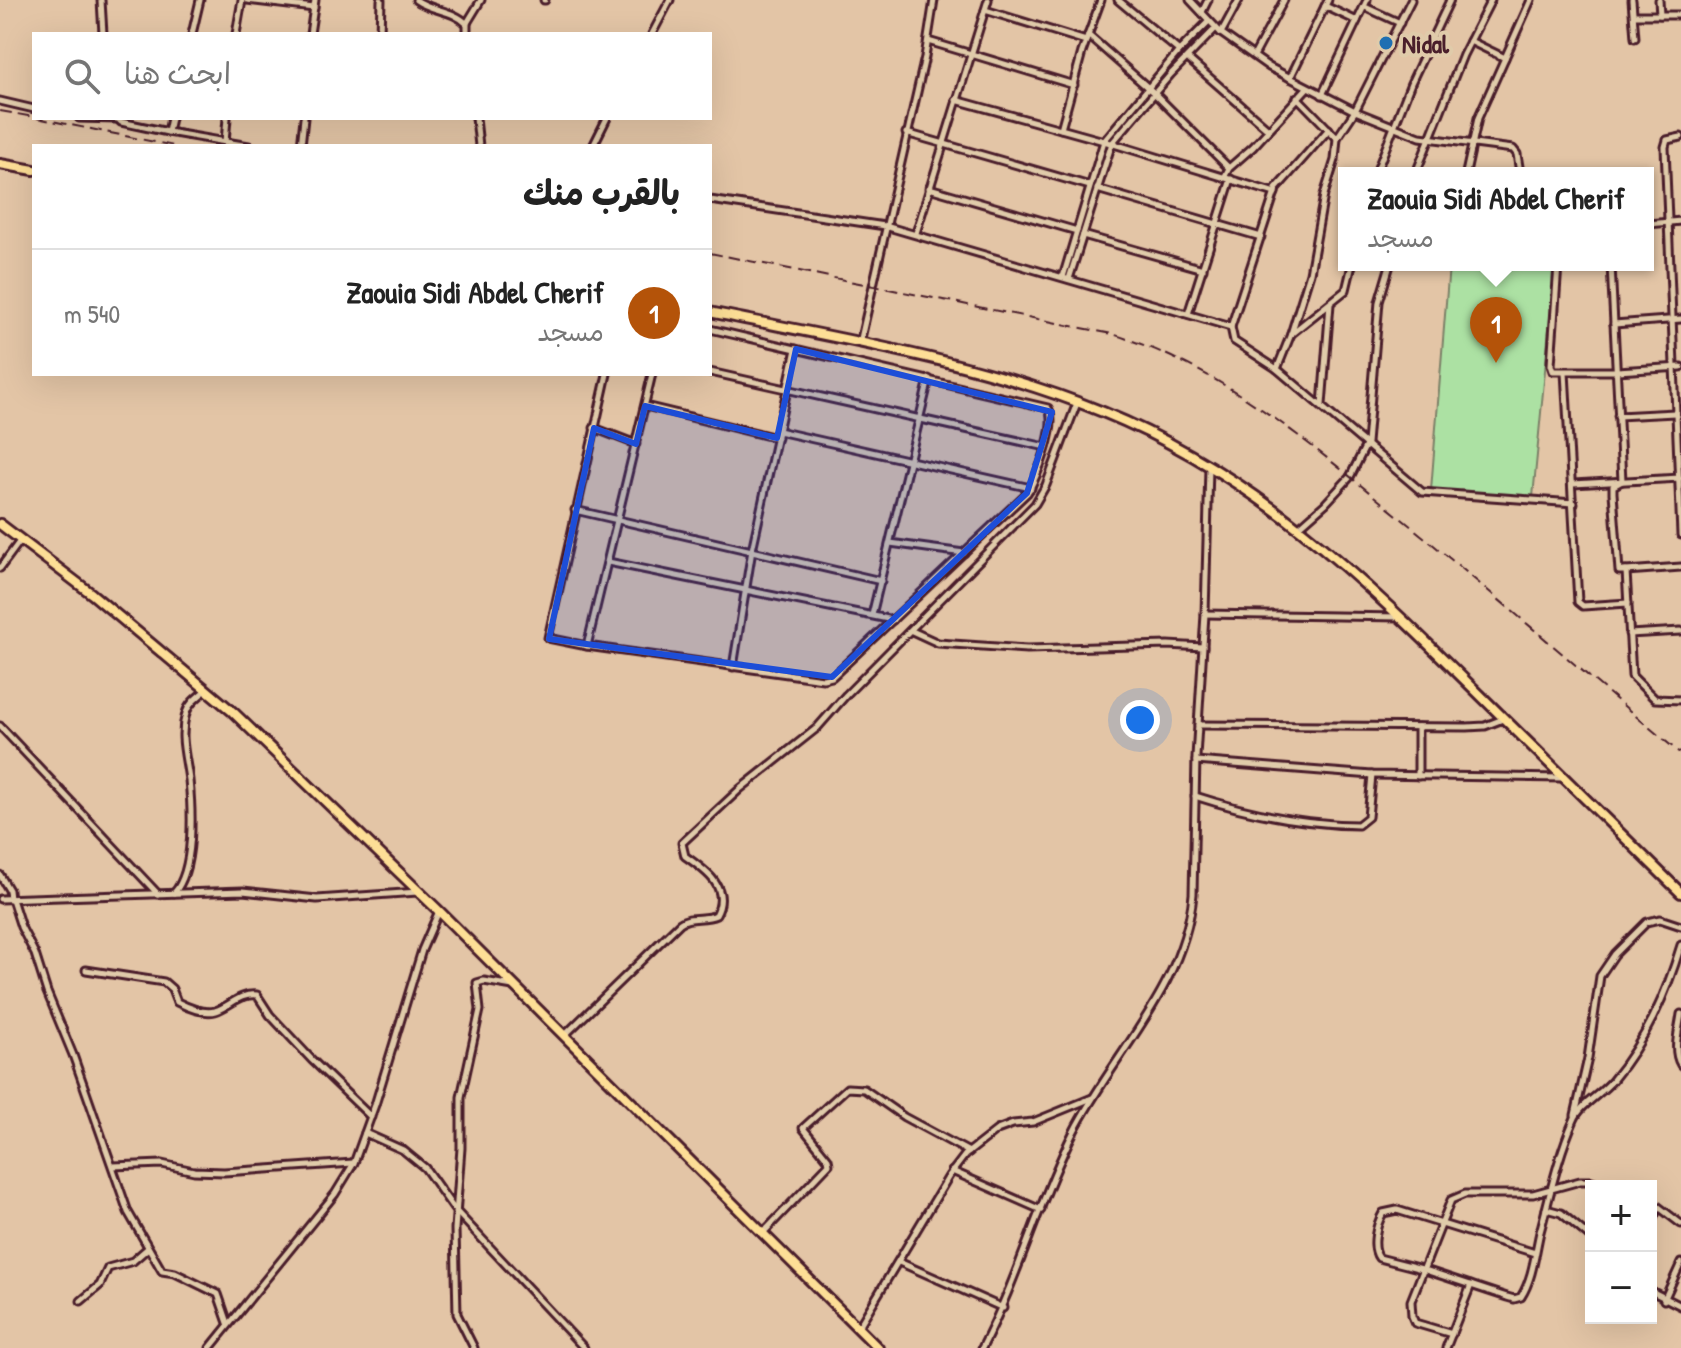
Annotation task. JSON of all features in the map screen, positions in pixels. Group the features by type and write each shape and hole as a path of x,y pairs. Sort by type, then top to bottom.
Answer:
{"main road":[{"path":"0,164 32,170"},
{"path":"712,312 997,377 1077,402 1161,439 1209,465 1299,527 1401,617 1681,893"},
{"path":"0,524 92,594 207,689 439,911 878,1348"}],"street":[{"path":"101,0 103,32"},
{"path":"192,32 199,0"},
{"path":"237,32 245,0 314,8"},
{"path":"310,32 315,0"},
{"path":"380,32 381,0"},
{"path":"416,0 458,16 467,24"},
{"path":"467,32 467,24 481,0"},
{"path":"653,32 670,0"},
{"path":"860,344 928,41 934,0"},
{"path":"916,233 988,0"},
{"path":"1061,129 1101,0"},
{"path":"1118,0 1179,51"},
{"path":"1190,0 1218,31 1307,88 1393,127 1429,139 1514,150 1518,167"},
{"path":"1202,12 1208,0"},
{"path":"1066,278 1112,143 1207,35 1218,31 1239,0"},
{"path":"1254,56 1284,0"},
{"path":"1277,369 1312,265 1337,138 1355,111 1411,0"},
{"path":"1378,167 1450,0"},
{"path":"1418,167 1470,41 1491,0"},
{"path":"1467,167 1478,118 1531,0"},
{"path":"1632,0 1635,38"},
{"path":"1659,0 1660,15"},
{"path":"1290,78 1326,3 1357,21"},
{"path":"1322,95 1366,3 1400,23"},
{"path":"985,10 1087,38 1154,93 1229,168"},
{"path":"1634,15 1681,15"},
{"path":"1080,233 1104,141 1179,51 1209,21"},
{"path":"1200,29 1207,35"},
{"path":"928,41 1074,85"},
{"path":"1470,41 1505,58"},
{"path":"1187,58 1268,129"},
{"path":"1224,178 1229,168 1307,88"},
{"path":"1297,97 1337,138"},
{"path":"956,100 1275,193"},
{"path":"0,101 32,109"},
{"path":"124,120 168,132 237,144"},
{"path":"168,132 171,120"},
{"path":"225,142 227,120"},
{"path":"301,144 304,120"},
{"path":"476,120 479,144"},
{"path":"594,144 605,120"},
{"path":"1329,129 1275,193 1231,327 1234,341 1277,369 1425,493 1574,503"},
{"path":"906,133 1090,186"},
{"path":"1681,137 1667,140 1665,147 1681,535"},
{"path":"1188,314 1231,179"},
{"path":"929,188 1203,269"},
{"path":"1097,189 1261,237"},
{"path":"712,200 916,233 1231,327"},
{"path":"1654,223 1681,221"},
{"path":"1291,334 1347,288 1351,271"},
{"path":"1299,527 1350,477 1366,446 1379,302 1388,271"},
{"path":"1558,271 1551,365 1554,372 1681,367"},
{"path":"1611,271 1622,481"},
{"path":"1670,272 1681,271"},
{"path":"1322,406 1330,304"},
{"path":"1614,324 1681,319"},
{"path":"607,376 547,636 551,640 587,646 823,679 832,677 1031,488 1053,420 1048,408 712,329"},
{"path":"733,667 752,550 796,349"},
{"path":"712,372 1046,447"},
{"path":"1565,372 1578,602 1583,606 1628,603"},
{"path":"587,646 652,376"},
{"path":"872,615 929,379"},
{"path":"564,1036 680,923 716,915 720,902 717,885 703,867 685,856 682,843 740,789 829,718 841,700 1035,504 1046,485 1077,402"},
{"path":"645,406 1031,488"},
{"path":"1618,416 1675,413"},
{"path":"594,428 636,444"},
{"path":"982,1348 1003,1308 1071,1137 1162,994 1186,929 1193,894 1209,465"},
{"path":"1573,484 1681,478"},
{"path":"1622,481 1613,486 1619,571 1681,567"},
{"path":"575,510 881,581"},
{"path":"0,568 20,541"},
{"path":"890,543 965,553"},
{"path":"608,562 894,620"},
{"path":"1626,571 1630,667 1634,680 1657,700 1681,700"},
{"path":"1205,614 1401,617"},
{"path":"912,631 934,642 1027,649 1203,647"},
{"path":"1629,634 1681,631"},
{"path":"174,893 184,879 190,826 189,780 182,747 186,712 207,689"},
{"path":"1198,725 1475,727 1504,718"},
{"path":"0,726 158,894"},
{"path":"1418,727 1418,776"},
{"path":"1196,761 1372,775 1564,778"},
{"path":"1195,796 1255,812 1358,825 1369,814 1372,775"},
{"path":"0,875 9,890 128,1212 162,1271 175,1273 218,1294 229,1324"},
{"path":"0,899 243,891 317,899 418,892"},
{"path":"210,1348 335,1194 354,1163 422,950 439,911"},
{"path":"1535,1253 1393,1210 1383,1213 1379,1219 1375,1244 1378,1257 1519,1298 1528,1283 1551,1188 1575,1116 1588,1058 1600,976 1621,947 1647,922 1660,919 1681,926"},
{"path":"1575,1116 1611,1082 1647,1031 1672,975 1681,945"},
{"path":"86,970 164,982 172,989 177,1002 208,1011 216,1011 243,995 257,995 270,1015 312,1060 371,1117"},
{"path":"474,1348 457,1314 456,1212 461,1097 480,1010 477,983 484,981 514,986"},
{"path":"1681,1014 1676,1048 1681,1065"},
{"path":"762,1234 829,1164 828,1159 805,1135 803,1126 847,1088 864,1089 904,1117 969,1152"},
{"path":"858,1328 952,1171 969,1152 1003,1126 1033,1122 1093,1098"},
{"path":"365,1133 418,1160 456,1212 584,1348"},
{"path":"113,1166 162,1164 194,1171 224,1172 354,1163"},
{"path":"952,1171 1041,1210"},
{"path":"1452,1334 1413,1320 1411,1301 1451,1200 1457,1196 1529,1195 1585,1180"},
{"path":"1658,1208 1681,1224"},
{"path":"1546,1209 1564,1215 1585,1233"},
{"path":"81,1301 100,1285 108,1268 130,1262 148,1248"},
{"path":"899,1262 1003,1308"},
{"path":"1664,1300 1681,1263"},
{"path":"1446,1348 1471,1285"},
{"path":"1657,1295 1681,1306"}],"highlighted area":[{"path":"796,349 1052,412 1027,493 832,677 549,639 594,428 636,444 645,406 777,438"}],"green space":[{"path":"1449,271 1554,271 1533,497 1431,490"}],"railway":[{"path":"0,111 32,117"},
{"path":"47,120 164,144"},
{"path":"712,253 1112,334 1191,366 1263,410 1331,461 1681,754"}],"place":[{"name":"Nidal","path":"1386,43"},
{"name":"Zaouia Sidi Abdel Cherif","path":"1496,363"}]}
